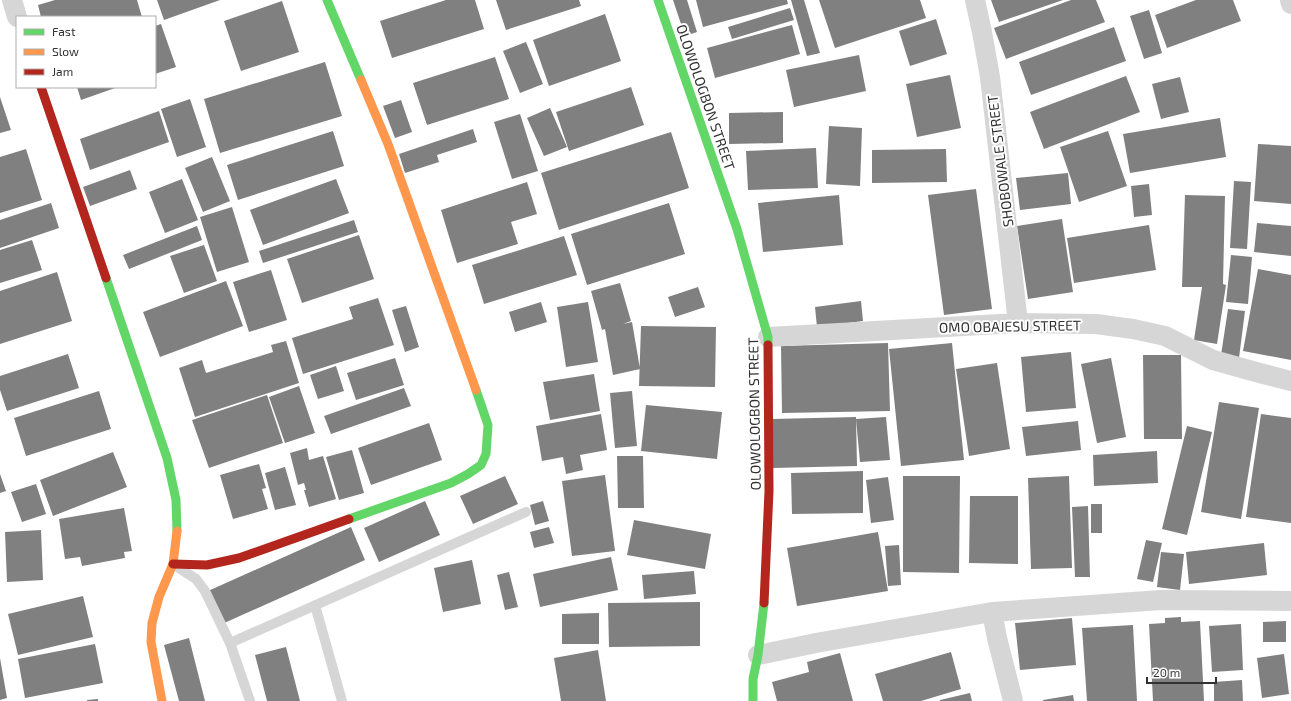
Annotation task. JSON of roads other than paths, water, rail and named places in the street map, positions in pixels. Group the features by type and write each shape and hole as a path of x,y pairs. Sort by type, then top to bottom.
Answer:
{"street":[{"path":"12,0 17,16"},
{"path":"173,564 207,564 239,558 451,483 467,475 483,462 488,443 488,425 388,144 327,0"},
{"name":"OLOWOLOGBON STREET","path":"658,0 737,229 768,337 769,491 765,594 758,655 753,679 753,701"},
{"name":"SHOBOWALE STREET","path":"975,0 990,77 1018,323"},
{"path":"1290,0 1291,4"},
{"path":"41,88 167,458 176,500 177,533 173,564 159,597 152,623 151,642 162,701"},
{"name":"OMO OBAJESU STREET","path":"768,337 1018,323 1096,324 1133,329 1165,336 1214,360 1291,381"},
{"path":"758,655 816,643 992,612 1161,600 1291,601"},
{"path":"992,612 1013,701"}],"lane":[{"path":"230,643 526,512"},
{"path":"173,564 196,579 204,592 230,643 250,701"},
{"path":"315,605 342,701"}]}
